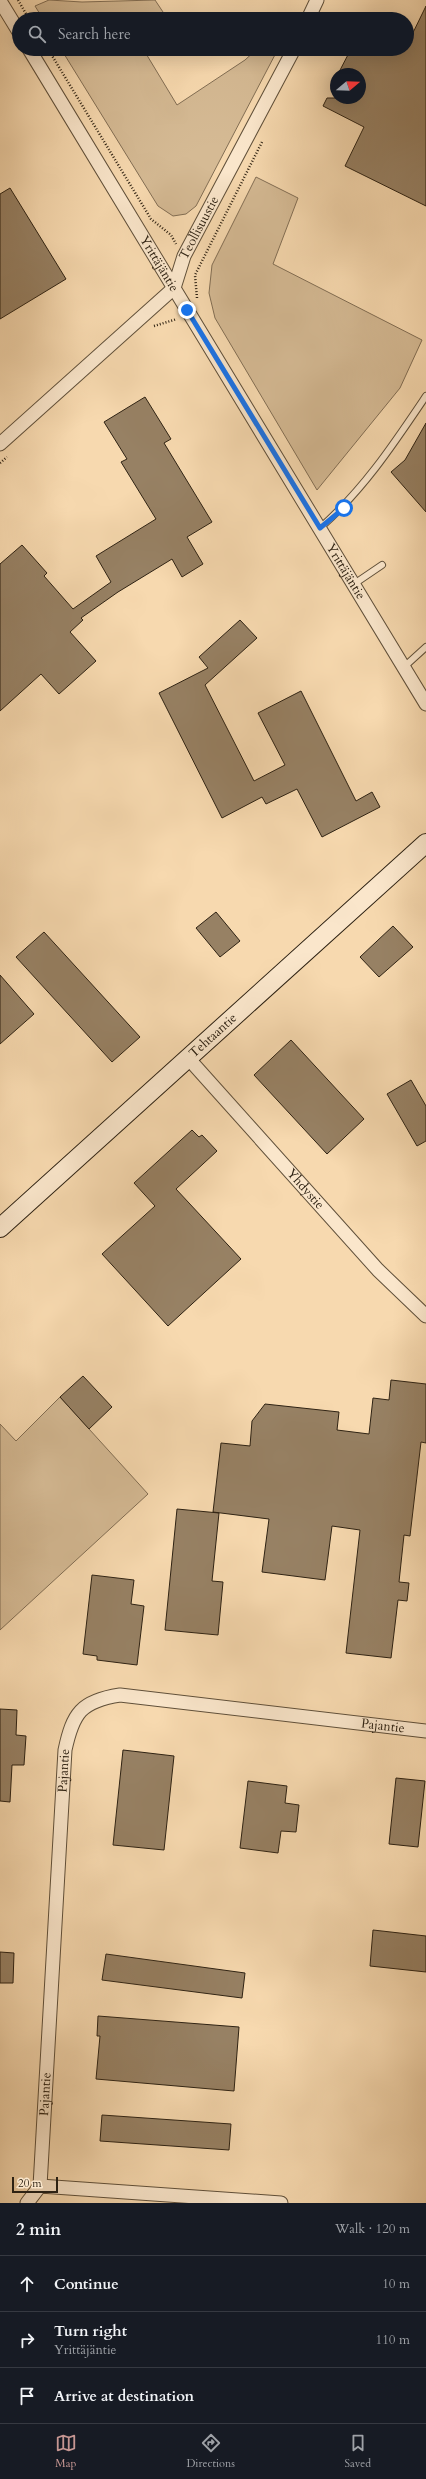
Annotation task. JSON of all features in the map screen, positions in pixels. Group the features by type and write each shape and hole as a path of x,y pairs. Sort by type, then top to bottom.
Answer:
{"street":[{"path":"311,12 317,0"},
{"path":"0,1 12,21"},
{"name":"Yrittäjäntie","path":"33,56 426,704"},
{"name":"Teollisuustie","path":"174,288 184,256 290,56"},
{"path":"0,444 174,288"},
{"name":"Tehtaantie","path":"0,1228 426,843"},
{"name":"Yhdystie","path":"188,1058 378,1270 426,1316"},
{"name":"Pajantie","path":"40,2186 65,1750 70,1726 83,1708 102,1698 120,1695 426,1731"},
{"path":"27,2203 40,2186 281,2203"}],"lane":[{"path":"320,528 344,508 390,450 426,396"},
{"path":"354,584 382,565"},
{"path":"404,667 426,647"}],"path":[{"path":"18,0 25,12"},
{"path":"52,56 151,219 171,235 195,275"}],"shaded area":[{"path":"49,0 82,2 155,0 163,12 39,12 35,6"},
{"path":"65,56 147,56 177,105 249,56 274,56 196,206 186,214 173,216 158,206"},
{"path":"256,177 298,198 273,264 422,340 400,388 317,490 215,318 209,293 212,265"},
{"path":"60,1397 148,1494 0,1630 0,1424 16,1441"}],"building":[{"path":"426,6 426,206 345,166 364,127 323,106 327,98 330,98 330,104 366,104 366,68 341,68 347,56 414,56 414,31"},
{"path":"10,188 66,279 0,319 0,194"},
{"path":"145,397 171,439 164,443 212,522 187,537 203,564 182,577 172,559 118,592 81,618 83,620 70,632 96,661 59,694 41,674 0,711 0,564 22,545 47,573 44,576 73,609 111,582 96,556 156,519 121,462 127,459 104,422"},
{"path":"426,423 426,512 391,472 405,460"},
{"path":"240,620 257,638 205,685 254,781 285,765 258,713 301,691 356,801 372,792 380,807 322,837 297,789 266,804 262,797 222,818 159,693 208,668 199,657"},
{"path":"216,912 240,941 220,957 196,928"},
{"path":"393,926 413,947 379,977 360,957"},
{"path":"44,932 140,1037 112,1062 16,957"},
{"path":"0,975 34,1014 0,1044"},
{"path":"291,1040 364,1119 327,1154 254,1075"},
{"path":"411,1080 426,1106 426,1141 417,1146 387,1094"},
{"path":"192,1130 199,1137 202,1135 217,1151 176,1189 241,1259 168,1326 102,1254 155,1206 134,1183"},
{"path":"83,1376 112,1407 89,1429 60,1397"},
{"path":"391,1380 426,1384 426,1443 421,1442 410,1536 404,1535 399,1582 409,1583 407,1601 398,1600 391,1658 346,1653 360,1530 332,1526 325,1580 262,1572 269,1519 213,1512 221,1443 250,1446 252,1421 265,1404 339,1412 337,1430 369,1434 373,1398 389,1400"},
{"path":"177,1509 219,1513 212,1581 223,1582 218,1635 165,1630"},
{"path":"92,1575 134,1580 131,1604 144,1606 137,1665 97,1660 97,1656 83,1654"},
{"path":"0,1709 17,1710 16,1735 26,1736 24,1765 12,1765 10,1802 0,1801"},
{"path":"123,1750 174,1756 164,1850 113,1845"},
{"path":"396,1778 425,1781 418,1847 389,1844"},
{"path":"248,1781 287,1786 285,1803 299,1805 296,1832 281,1831 278,1853 240,1848"},
{"path":"373,1930 426,1936 426,1972 370,1966"},
{"path":"0,1952 14,1953 13,1983 0,1983"},
{"path":"106,1954 245,1973 242,1998 102,1980"},
{"path":"98,2016 239,2027 234,2091 96,2079 100,2036 97,2036"},
{"path":"102,2115 231,2124 229,2150 100,2141"}],"route":[{"path":"187,310 320,528 344,508"}]}
